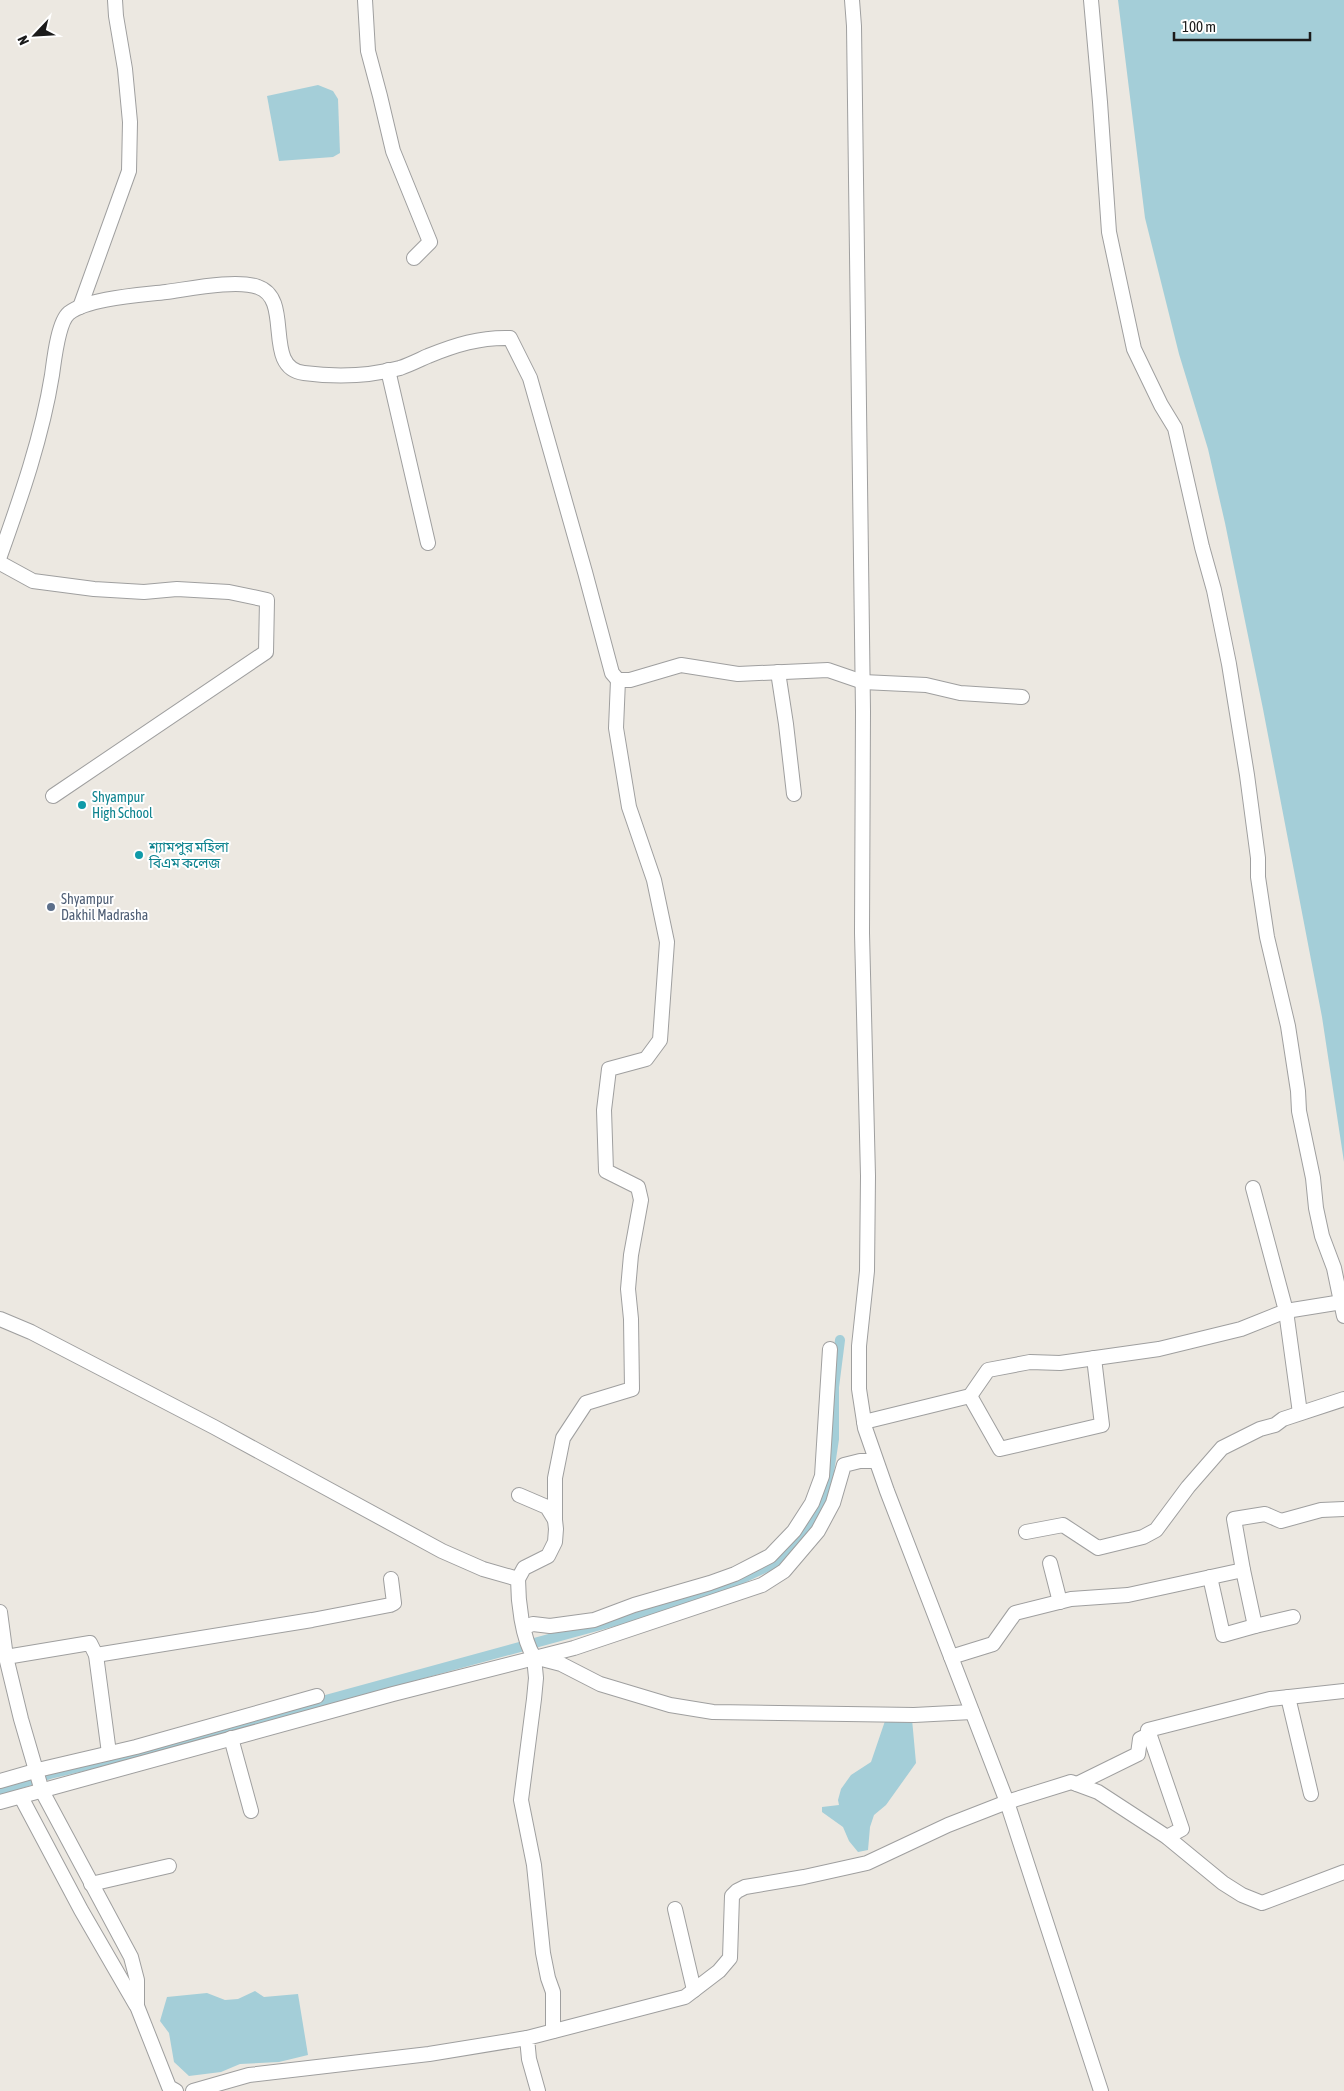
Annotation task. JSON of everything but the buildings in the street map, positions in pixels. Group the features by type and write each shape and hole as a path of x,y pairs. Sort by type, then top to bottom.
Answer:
{"street":[{"path":"80,307 129,171 130,122 126,69 116,16 115,0"},
{"path":"365,0 368,51 392,151 430,242 414,258"},
{"path":"852,0 854,26 863,682 862,933 868,1176 867,1271 859,1346 859,1389 864,1422 876,1461 1007,1802 1101,2091"},
{"path":"1091,0 1099,83 1109,232 1134,349 1161,405 1176,428 1202,546 1214,590 1229,664 1247,775 1258,858 1258,877 1267,937 1288,1026 1300,1112 1313,1178 1316,1208 1322,1236 1334,1268 1344,1316"},
{"path":"0,556 45,415 58,339 68,314 80,307 114,298 228,285 256,286 268,292 274,302 282,354 289,367 302,373 351,375 401,368 459,344 492,337 510,338 530,378 612,673 618,680 616,728 629,807 654,880 667,942 660,1040 646,1059 609,1069 604,1110 606,1171 638,1187 641,1200 631,1255 628,1289 632,1319 632,1388 586,1404 562,1438 555,1478 555,1542 548,1556 524,1568 518,1579 518,1598 536,1678 521,1800 534,1865 543,1952 553,1992 553,2032"},
{"path":"388,370 428,543"},
{"path":"0,563 33,580 94,589 144,592 177,589 229,592 267,600 266,652 53,796"},
{"path":"618,680 630,680 681,665 738,674 828,670 863,682 926,685 960,693 1022,697"},
{"path":"778,672 794,794"},
{"path":"1253,1188 1286,1311 1300,1414"},
{"path":"864,1422 970,1396 988,1370 1030,1362 1060,1363 1159,1349 1241,1329 1286,1311 1342,1302"},
{"path":"0,1319 31,1332 197,1418 442,1551 483,1569 518,1579"},
{"path":"0,1802 532,1654 574,1648 702,1594 770,1556 794,1531 812,1503 822,1476 830,1349"},
{"path":"970,1396 1000,1449 1102,1425 1094,1358"},
{"path":"1026,1532 1063,1525 1098,1548 1143,1537 1156,1530 1188,1487 1222,1448 1260,1429 1274,1425 1283,1419 1344,1399"},
{"path":"525,1631 533,1624 550,1626 594,1620 634,1605 762,1585 784,1571 818,1531 833,1503 844,1465 860,1461 876,1461"},
{"path":"519,1495 547,1507 555,1520"},
{"path":"1256,1626 1234,1519 1265,1514 1281,1520 1321,1510 1344,1509"},
{"path":"1050,1563 1060,1602"},
{"path":"951,1657 993,1644 1015,1613 1071,1599 1128,1595 1243,1570"},
{"path":"1210,1577 1223,1635 1293,1617"},
{"path":"96,1654 390,1606 394,1603 391,1579"},
{"path":"0,1612 6,1657 35,1771 42,1791 130,1957 137,1980 137,2006"},
{"path":"6,1657 90,1643 96,1654 110,1753"},
{"path":"532,1654 562,1664 600,1684 670,1705 713,1712 914,1715 972,1712"},
{"path":"1167,1837 1182,1829 1148,1730 1213,1715 1241,1706 1288,1697 1344,1691"},
{"path":"0,1782 318,1696"},
{"path":"1288,1697 1311,1794"},
{"path":"1077,1784 1138,1754 1140,1739 1150,1734"},
{"path":"231,1738 251,1810"},
{"path":"193,2091 249,2075 429,2054 527,2038 685,1997 719,1970 730,1958 732,1896 737,1891 745,1887 804,1877 867,1863 948,1825 1007,1802 1071,1782 1098,1792 1167,1837 1223,1883 1242,1895 1262,1903 1344,1872"},
{"path":"21,1797 81,1910 137,2006 172,2090"},
{"path":"91,1884 169,1866"},
{"path":"675,1909 694,1990"},
{"path":"527,2038 529,2059 538,2091"}],"water":[{"path":"1118,0 1344,0 1344,1162 1322,1017 1225,523 1208,449 1179,354 1145,218"},
{"path":"318,85 333,91 338,99 340,153 333,157 279,161 267,96"},
{"path":"886,1718 912,1719 916,1763 886,1805 874,1815 870,1827 868,1850 858,1852 849,1841 843,1827 822,1812 822,1807 839,1805 838,1800 841,1789 851,1775 871,1762"},
{"path":"255,1991 264,1997 298,1994 308,2055 279,2062 240,2064 221,2072 189,2076 174,2062 169,2033 160,2021 167,1997 207,1993 225,2000 238,1999"}],"waterway":[{"path":"311,1704 648,1612 681,1600 715,1591 773,1564 807,1530 821,1501 829,1472 834,1439 834,1387 840,1340"},
{"path":"0,1790 50,1774 156,1749 318,1704"}],"place":[{"name":"Shyampur High School","path":"82,805"},
{"name":"শ্যামপুর মহিলা বিএম কলেজ","path":"139,855"},
{"name":"Shyampur Dakhil Madrasha","path":"51,907"}]}
